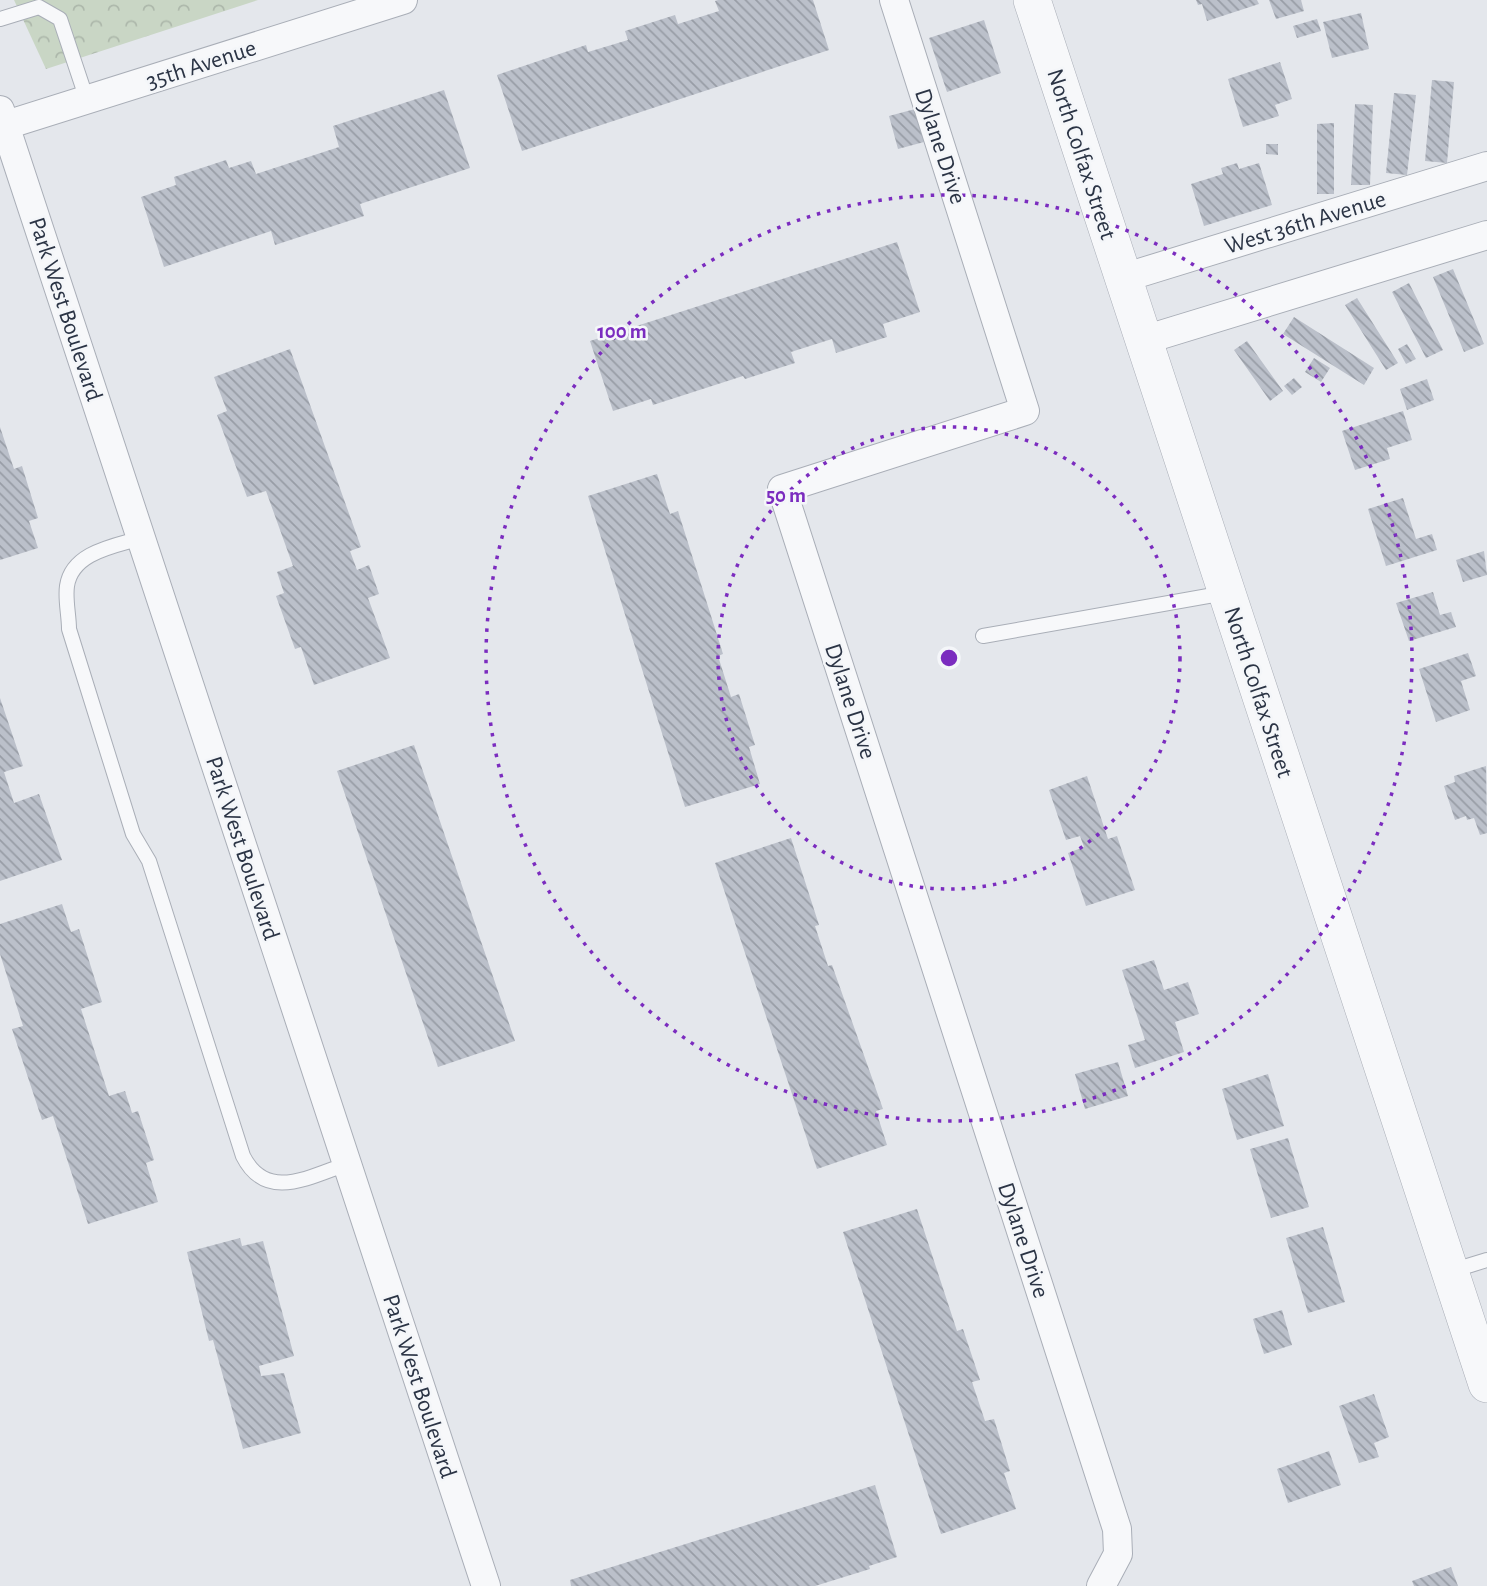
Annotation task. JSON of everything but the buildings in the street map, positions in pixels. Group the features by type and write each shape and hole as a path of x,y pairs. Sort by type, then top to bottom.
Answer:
{"street":[{"name":"35th Avenue","path":"2,121 87,100 403,0"},
{"name":"Dylane Drive","path":"894,0 1025,411 782,489 1117,1529 1118,1554 1107,1576"},
{"name":"North Colfax Street","path":"1032,0 1487,1384"},
{"name":"Park West Boulevard","path":"2,121 486,1586"},
{"name":"West 36th Avenue","path":"1123,278 1487,166"},
{"path":"1144,341 1487,234"}],"lane":[{"path":"0,19 39,7 60,19 87,100"},
{"path":"141,538 93,553 81,561 67,583 69,629 133,834 149,862 243,1156 251,1172 263,1180 280,1183 296,1181 347,1164"},
{"path":"983,636 1227,593"},
{"path":"1450,1272 1487,1260"}],"green space":[{"path":"14,0 258,0 46,69"}]}
